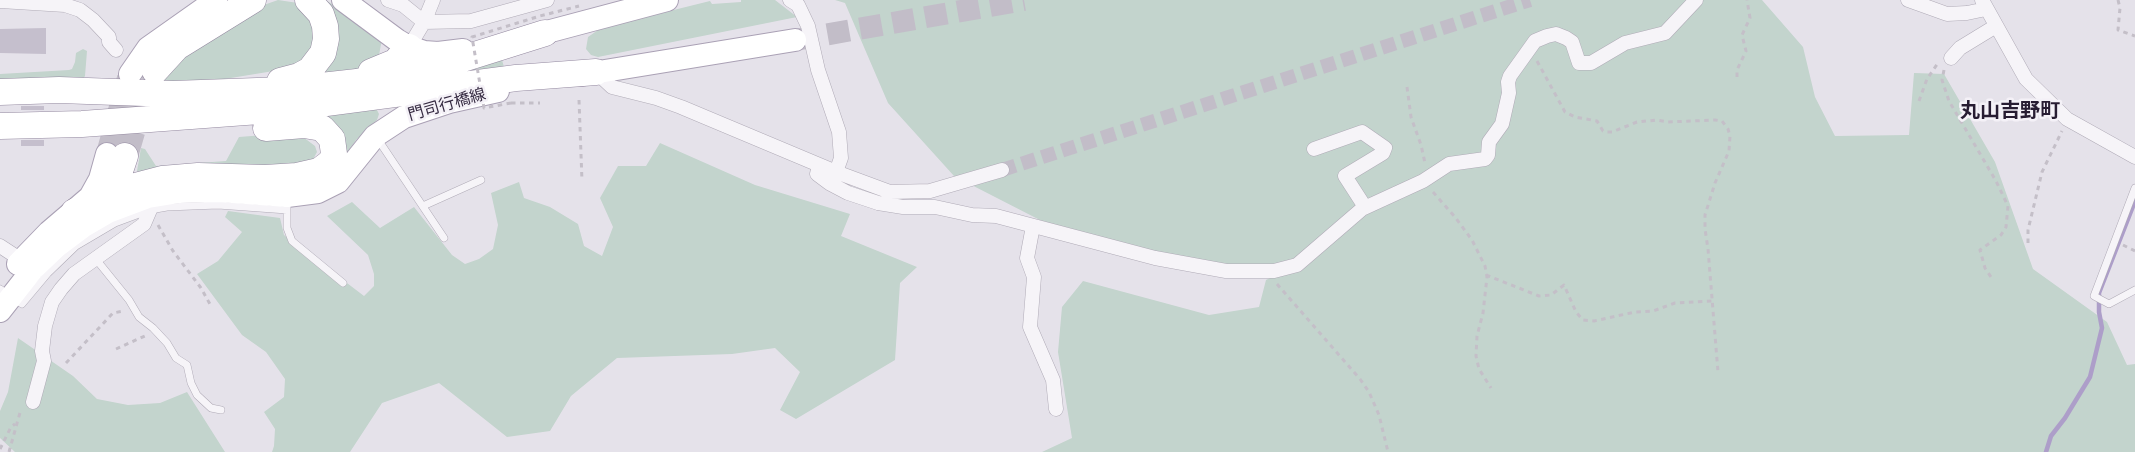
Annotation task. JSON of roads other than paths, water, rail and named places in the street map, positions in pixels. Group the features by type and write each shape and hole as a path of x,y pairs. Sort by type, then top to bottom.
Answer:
{"highway":[{"path":"155,71 177,47 253,0"},
{"path":"173,94 254,85 293,78 310,70 323,53 326,39 321,14 309,0"},
{"path":"0,92 59,90 173,94 253,92 319,87 423,69 545,33"},
{"path":"319,87 386,66 401,57 409,47"},
{"path":"0,126 82,124 273,110 516,78 596,72"},
{"path":"79,219 112,192 140,184 181,177 274,178 310,174 326,167 334,154 332,139 322,128 304,125 168,131 82,124"},
{"path":"112,192 118,177 116,155"}],"main road":[{"path":"130,74 148,48 216,0"},
{"path":"343,0 397,40 424,52 453,52 545,33 667,0"},
{"name":"門司行橋線","path":"112,192 165,194 200,191 287,203 338,182 375,136 404,117 439,104 596,72 795,40"},
{"path":"3,296 49,232 79,219"}],"street":[{"path":"388,0 403,5 424,22 471,21 547,0"},
{"path":"409,47 424,22 433,0"},
{"path":"790,0 798,6 808,26 818,70 838,132 841,158 836,172"},
{"path":"819,165 817,174 829,183 848,193 878,203 903,207 935,207 972,215 996,216 1155,258 1226,271 1274,271 1297,265 1365,207 1423,181 1449,164 1485,159 1490,142 1502,124 1509,93 1510,76 1535,41 1556,34 1572,42 1579,63 1591,63 1625,43 1665,33 1696,0"},
{"path":"1908,0 1947,14 1966,13 1984,4 2026,79 2067,119 2135,157"},
{"path":"9,1 65,4 80,10 109,37 109,42 116,50"},
{"path":"1951,58 1960,48 1996,26"},
{"path":"596,72 612,87 664,101 890,192 908,193 950,186 1002,170"},
{"path":"1314,149 1362,132 1384,148 1383,153 1345,176 1365,207"},
{"path":"33,402 44,361 42,351 45,326 52,302 74,274 144,224 150,210"},
{"path":"1033,226 1027,258 1034,277 1030,327 1053,380 1056,410"},
{"path":"0,246 27,264"}],"lane":[{"path":"375,136 444,238"},
{"path":"423,206 481,180"},
{"path":"2135,188 2094,296 2109,304 2135,290"},
{"path":"3,296 22,304 48,273 76,246 116,223 150,210 166,207 218,205 287,203 287,228 292,241 343,283"},
{"path":"95,258 129,300 139,317 156,331 176,358 187,365 193,389 204,403 211,408 221,410"}],"waterway":[{"path":"2046,452 2051,436 2090,377 2102,328 2099,293 2135,201"}],"tunnel":[{"path":"795,40 1024,0"},
{"path":"1002,170 1530,0"},
{"path":"125,156 141,101 153,74"},
{"path":"107,154 128,78"}],"district":[{"name":"丸山吉野町","path":"2010,111"}]}
